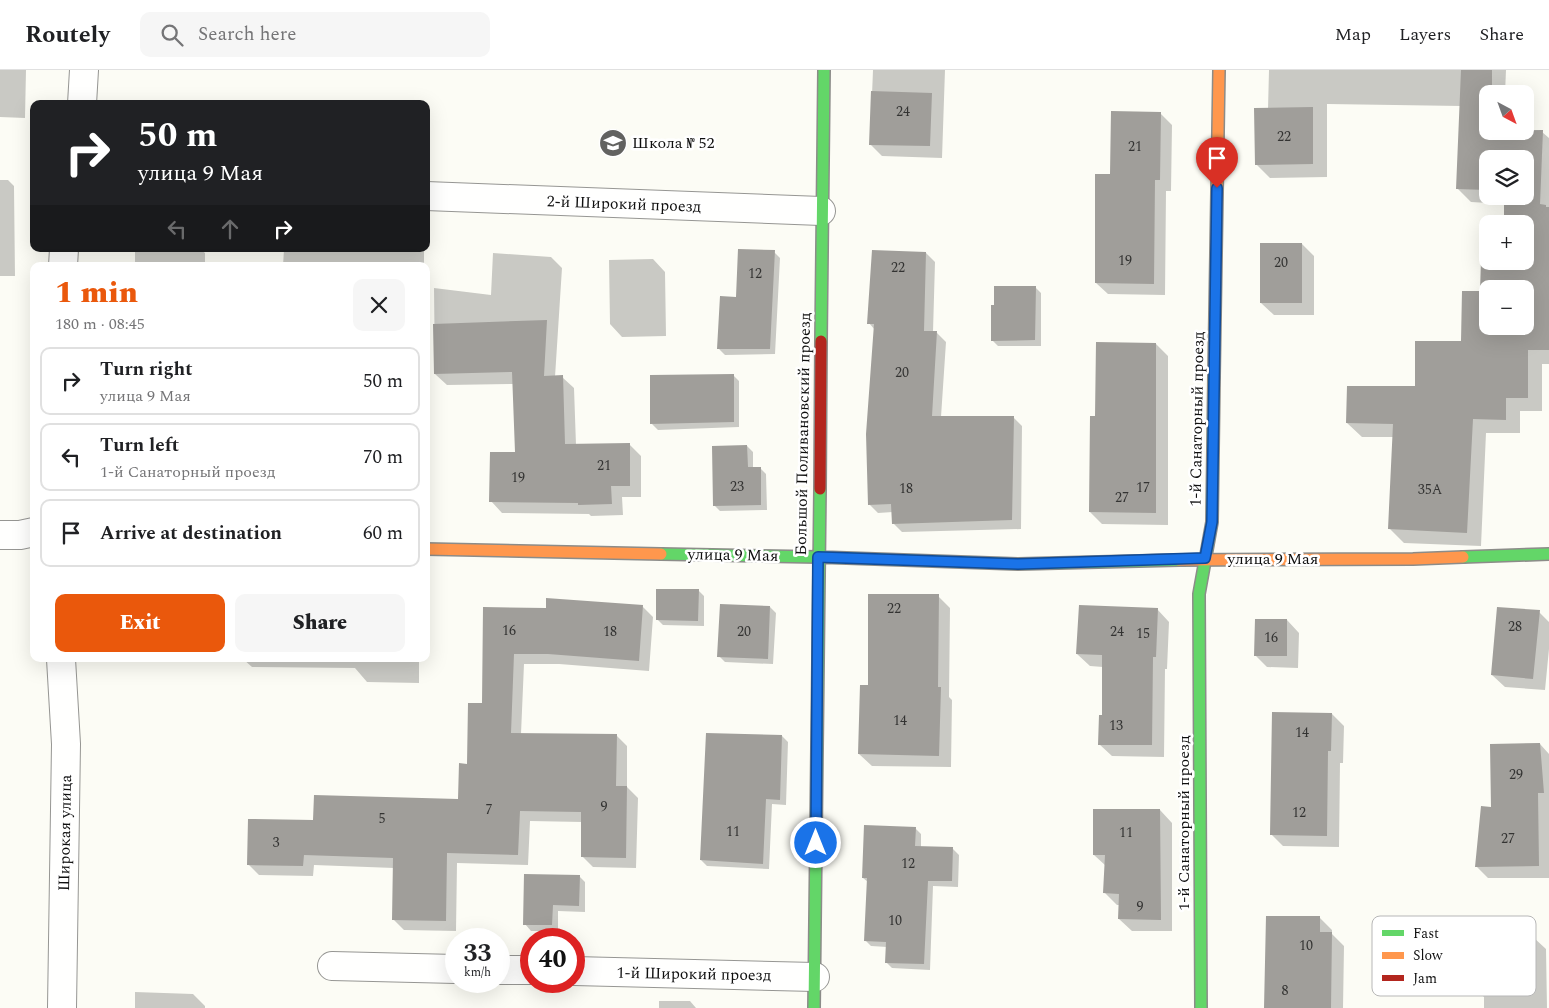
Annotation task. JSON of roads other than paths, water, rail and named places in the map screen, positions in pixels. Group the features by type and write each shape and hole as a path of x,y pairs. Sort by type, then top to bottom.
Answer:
{"street":[{"path":"82,100 84,70"},
{"name":"Большой Поливановский проезд","path":"814,1008 824,70"},
{"name":"1-й Санаторный проезд","path":"1200,1008 1199,594 1212,522 1219,70"},
{"name":"2-й Широкий проезд","path":"430,196 821,211"},
{"path":"0,535 30,533"},
{"name":"улица 9 Мая","path":"430,549 818,557 1018,564 1205,558 1414,559 1549,554"},
{"name":"Широкая улица","path":"61,662 66,744 62,1008"},
{"path":"332,966 445,969"},
{"name":"1-й Широкий проезд","path":"585,971 815,977"}],"place":[{"name":"Школа № 52","path":"613,143"}]}
